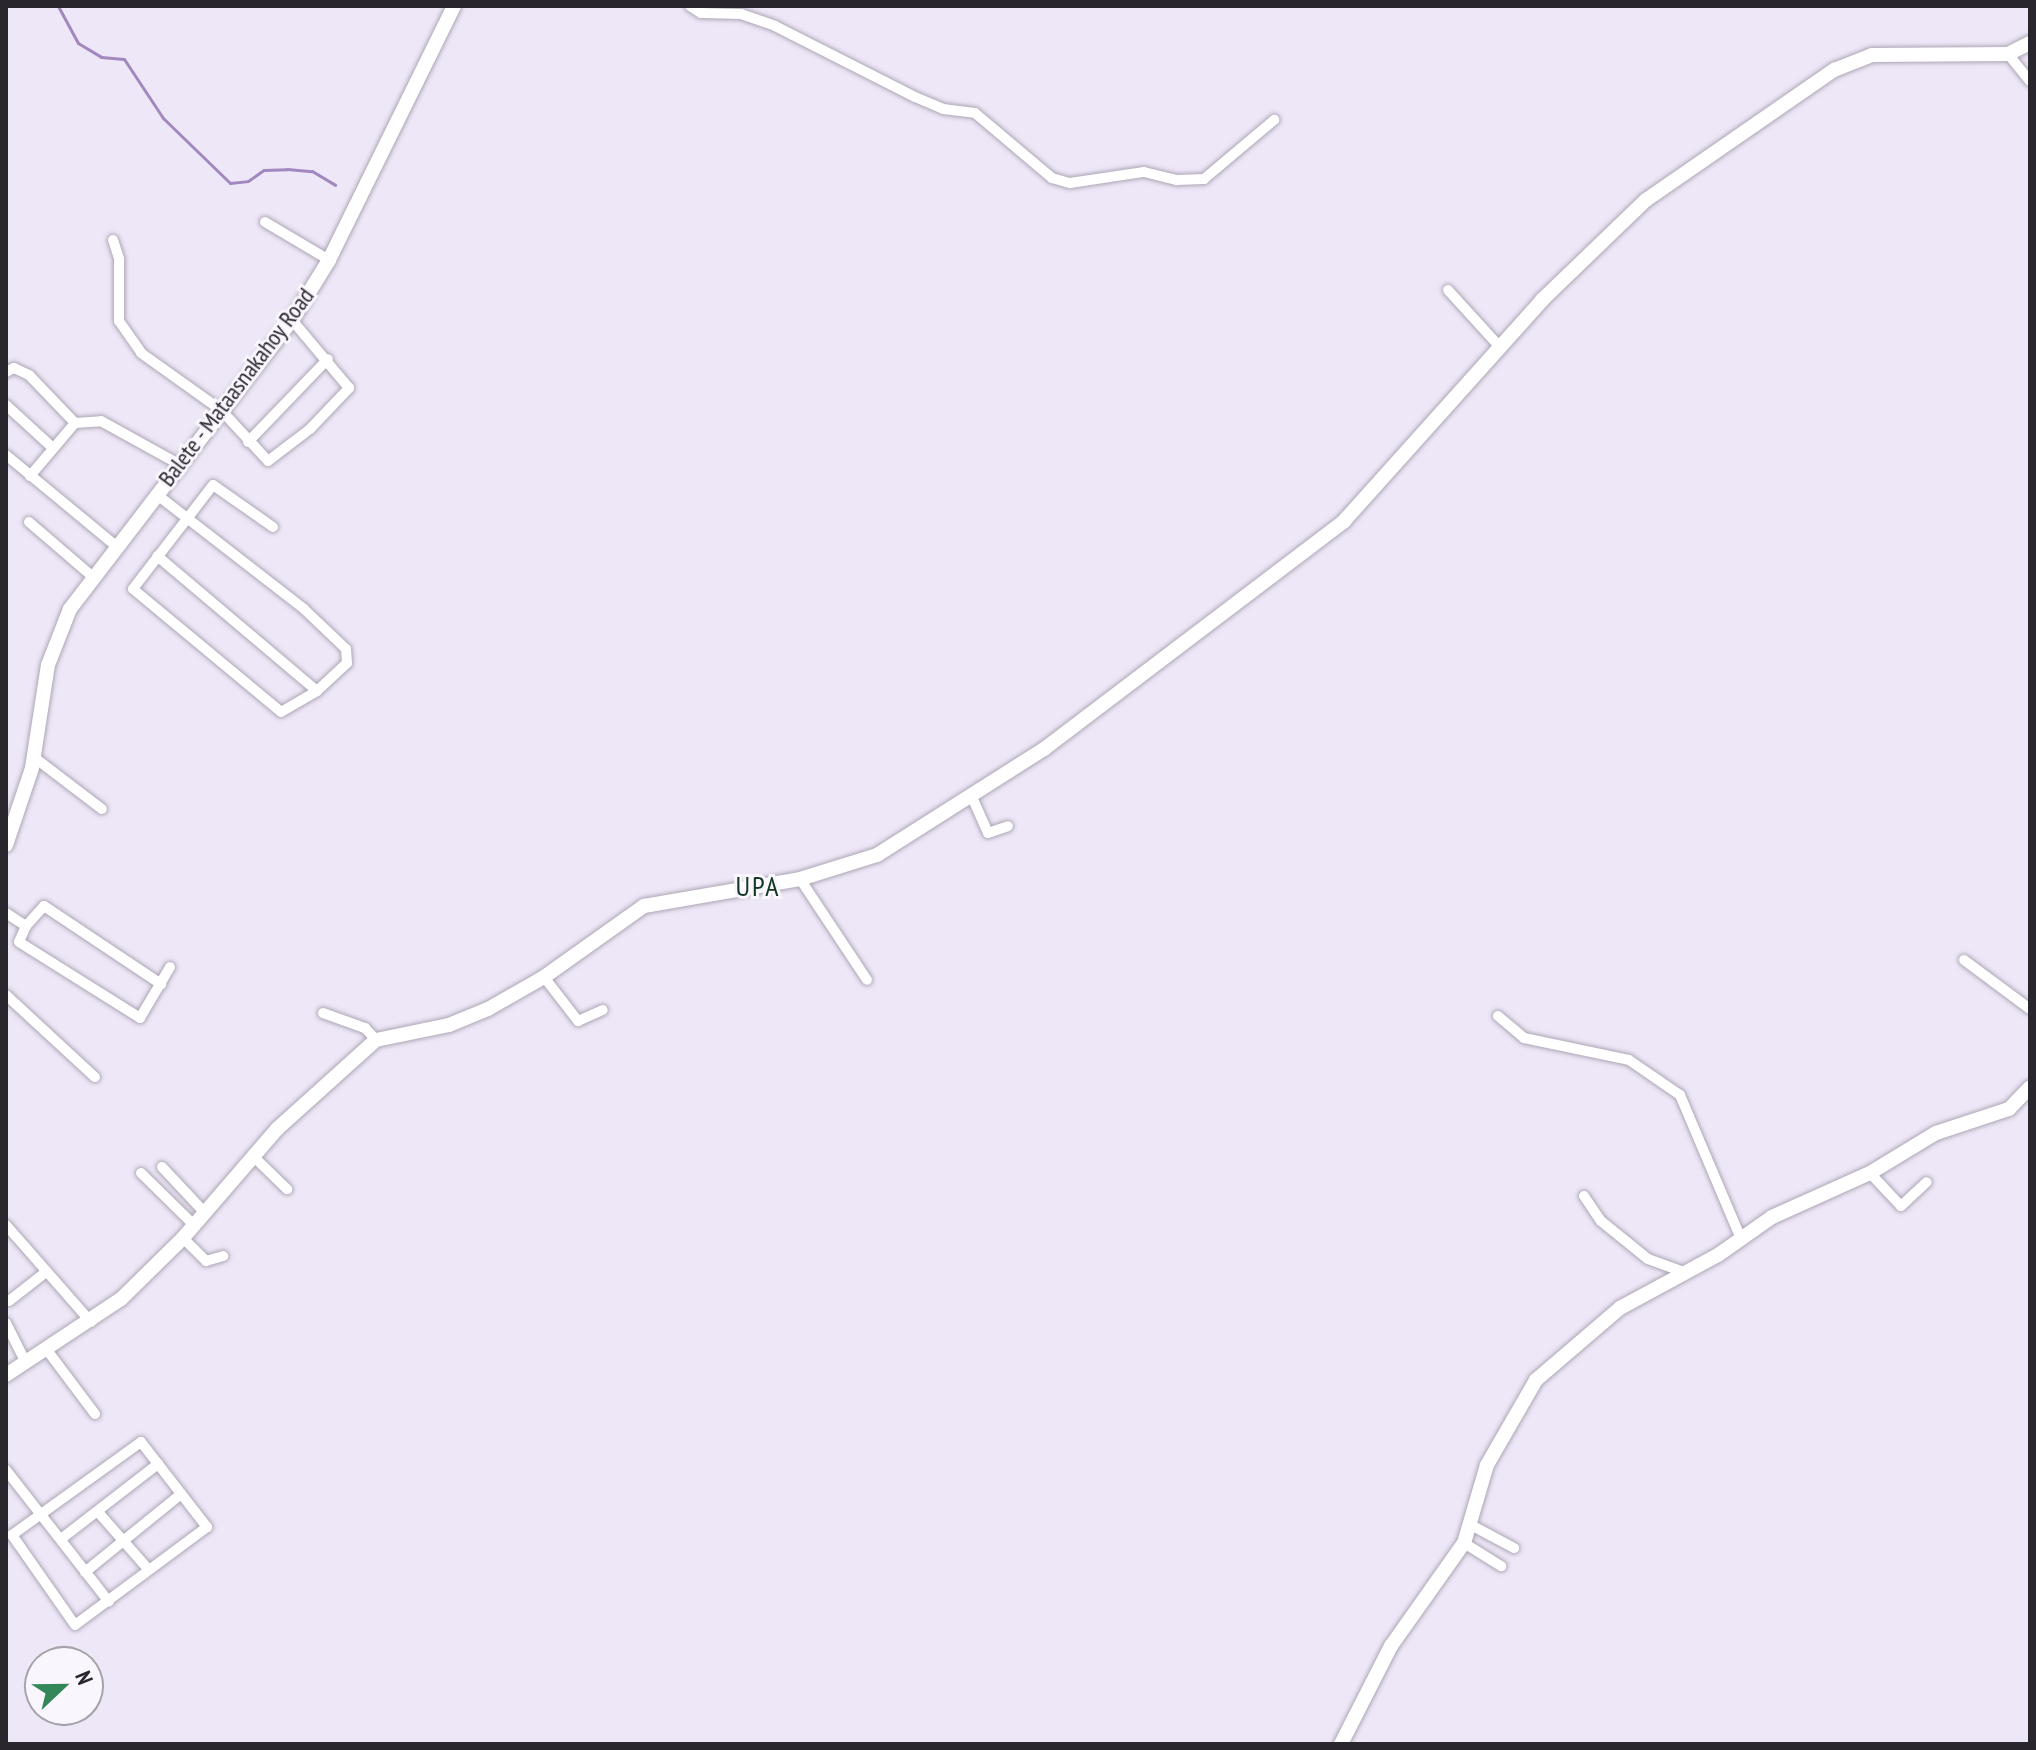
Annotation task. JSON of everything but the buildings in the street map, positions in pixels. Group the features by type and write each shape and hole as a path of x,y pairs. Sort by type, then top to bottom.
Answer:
{"street":[{"name":"Balete - Mataasnakahoy Road","path":"6,845 34,763 48,665 70,609 292,320 329,260 454,6"},
{"path":"690,6 701,13 741,14 775,26 915,97 943,109 975,113 1052,178 1070,183 1144,172 1177,180 1204,179 1274,120"},
{"path":"6,1375 91,1322 183,1238 310,1097 376,1040 449,1025 544,977 644,906 800,879 877,855 972,797 1106,704 1344,521 1499,346 1646,200 1854,58 2008,54 2029,45"},
{"path":"2008,54 2030,81"},
{"path":"265,222 329,260"},
{"path":"113,240 119,259 119,321 155,365 221,410 248,442 273,460 310,429 349,388 328,359 292,320"},
{"path":"1448,290 1499,346"},
{"path":"248,442 328,359"},
{"path":"6,372 22,370 75,423"},
{"path":"6,405 53,448"},
{"path":"30,476 75,423 101,421 179,464"},
{"path":"6,455 116,546"},
{"path":"156,494 187,516 346,649 347,663 317,691 281,712 133,589 187,516 217,485 273,527"},
{"path":"29,522 93,577"},
{"path":"157,556 317,691"},
{"path":"34,763 102,809"},
{"path":"972,797 988,833 1008,826"},
{"path":"800,879 867,980"},
{"path":"161,984 44,906 26,926 19,942 140,1018 161,984 170,967"},
{"path":"6,913 26,926"},
{"path":"1964,960 2030,1009"},
{"path":"544,977 578,1021 603,1010"},
{"path":"6,995 95,1077"},
{"path":"323,1013 365,1028 376,1040"},
{"path":"1498,1016 1524,1038 1629,1060 1680,1095 1741,1239"},
{"path":"1341,1744 1391,1646 1464,1543 1487,1465 1536,1380 1609,1316 1816,1194 1870,1173 1936,1133 2009,1109 2030,1087"},
{"path":"255,1158 287,1189"},
{"path":"162,1167 205,1213"},
{"path":"141,1173 194,1225"},
{"path":"1870,1173 1901,1206 1927,1182"},
{"path":"1584,1196 1601,1221 1648,1259 1684,1272"},
{"path":"6,1225 91,1322"},
{"path":"183,1238 206,1261 223,1256"},
{"path":"9,1301 46,1272"},
{"path":"6,1323 25,1361"},
{"path":"47,1350 95,1414"},
{"path":"143,1442 181,1494 206,1521 206,1528 148,1569 109,1602 74,1624 12,1536 40,1512 137,1443 143,1442"},
{"path":"61,1539 158,1464"},
{"path":"6,1470 109,1602"},
{"path":"85,1572 181,1494"},
{"path":"98,1512 148,1569"},
{"path":"1471,1525 1514,1548"},
{"path":"1464,1543 1501,1566"}],"waterway":[{"path":"58,6 78,43 101,57 124,59 163,118 230,183 248,181 264,170 287,169 312,171 335,185"}],"district":[{"name":"UPA","path":"758,886"}]}
